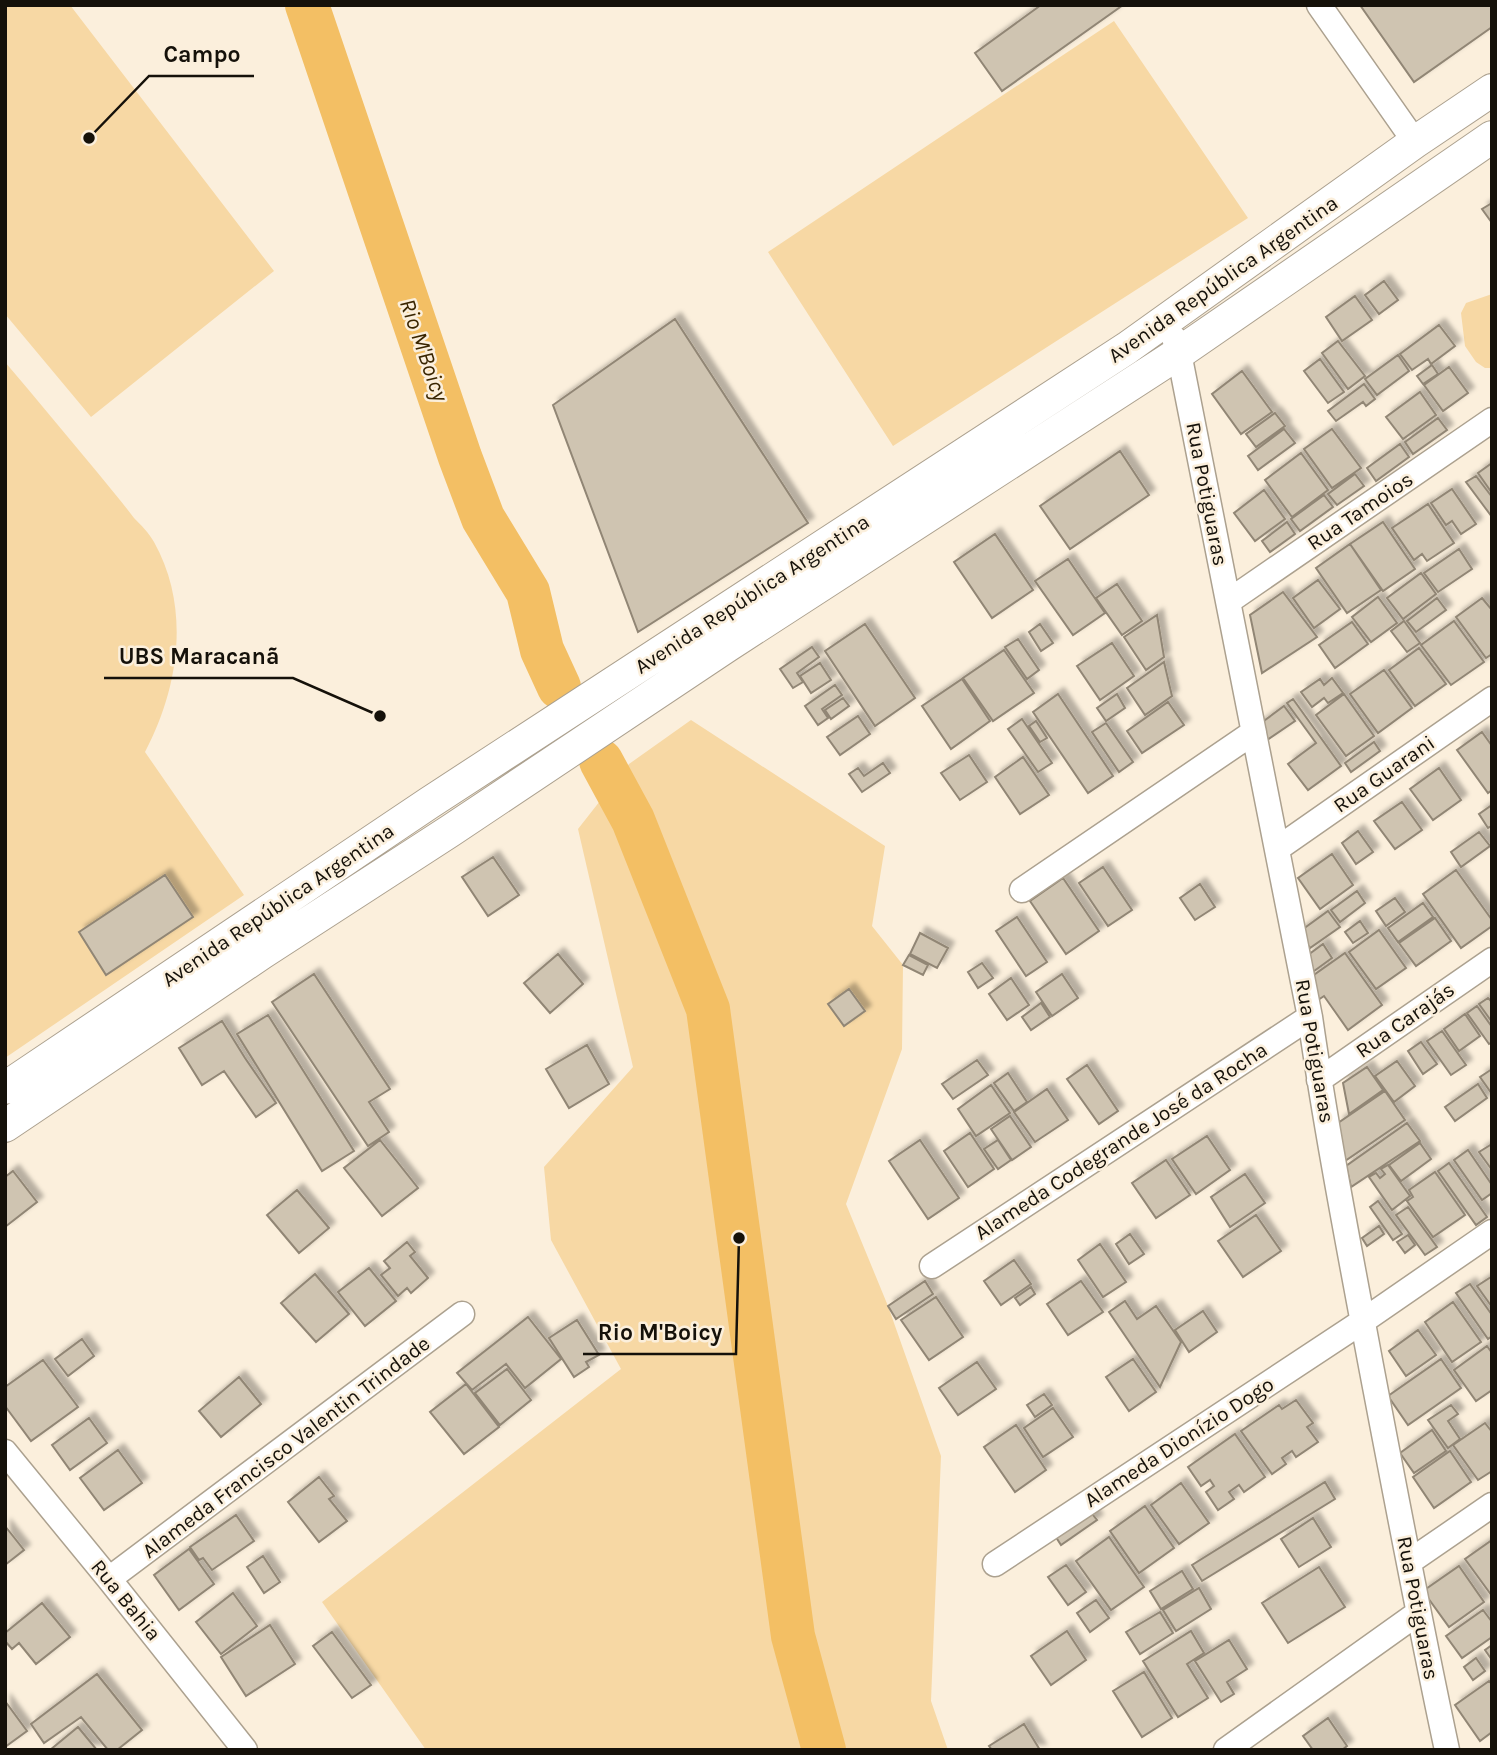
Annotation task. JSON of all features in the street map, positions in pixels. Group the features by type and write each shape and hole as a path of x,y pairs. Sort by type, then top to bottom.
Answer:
{"main road":[{"name":"Avenida República Argentina","path":"5,1088 429,803 1168,320 1415,142 1492,90"},
{"name":"Avenida República Argentina","path":"5,1126 727,646 1179,353 1492,137"},
{"path":"1377,216 1413,167 1417,153 1415,142"}],"street":[{"path":"1319,5 1415,142"},
{"name":"Rua Potiguaras","path":"1168,320 1179,353 1229,601 1310,1017 1319,1080 1418,1614 1447,1750"},
{"name":"Rua Tamoios","path":"1229,601 1492,420"},
{"name":"Rua Guarani","path":"1277,849 1492,699"},
{"path":"1022,890 1254,732"},
{"name":"Rua Carajás","path":"1319,1080 1492,960"},
{"name":"Alameda Codegrande José da Rocha","path":"932,1266 1310,1017"},
{"name":"Alameda Dionízio Dogo","path":"995,1564 1363,1321 1492,1232"},
{"name":"Alameda Francisco Valentin Trindade","path":"109,1579 462,1314"},
{"name":"Rua Bahia","path":"5,1452 245,1750"},
{"path":"1409,1562 1492,1505"},
{"path":"1226,1750 1418,1614"}],"shaded area":[{"path":"5,5 70,5 274,271 91,417 5,314"},
{"path":"1114,21 1248,218 893,446 768,252"},
{"path":"1492,294 1492,368 1485,368 1476,362 1465,346 1461,313 1466,303"},
{"path":"5,362 147,532 166,567 176,621 173,675 157,727 145,752 244,895 5,1058"},
{"path":"691,720 885,846 872,926 903,965 902,1049 846,1204 888,1306 941,1456 931,1701 948,1750 426,1750 322,1602 621,1369 551,1240 544,1167 633,1067 578,829 629,764"}],"building":[{"path":"1041,5 1123,5 1002,91 975,53"},
{"path":"1360,5 1492,5 1492,27 1414,82"},
{"path":"1492,203 1492,223 1482,209"},
{"path":"1384,281 1398,300 1379,314 1365,295"},
{"path":"1355,296 1372,320 1342,341 1326,317"},
{"path":"675,319 808,523 638,632 553,405"},
{"path":"1439,325 1455,346 1431,364 1428,359 1412,370 1400,354"},
{"path":"1338,341 1365,376 1348,389 1322,353"},
{"path":"1398,355 1409,371 1377,395 1365,379"},
{"path":"1320,359 1344,392 1328,403 1304,371"},
{"path":"1432,365 1438,374 1423,384 1417,376"},
{"path":"1449,367 1468,393 1443,411 1424,385"},
{"path":"1242,371 1272,412 1241,434 1212,394"},
{"path":"1364,384 1375,399 1366,406 1363,402 1336,421 1328,411"},
{"path":"1420,392 1436,415 1403,439 1386,417"},
{"path":"1275,413 1285,426 1256,447 1246,434"},
{"path":"1438,418 1447,430 1413,454 1405,442"},
{"path":"1284,429 1295,443 1258,470 1248,456"},
{"path":"1332,429 1361,468 1332,488 1304,449"},
{"path":"1400,444 1409,457 1376,481 1367,468"},
{"path":"1120,451 1149,495 1070,549 1040,506"},
{"path":"1301,453 1328,490 1292,517 1265,480"},
{"path":"1492,463 1492,493 1478,473"},
{"path":"1355,474 1364,486 1337,505 1328,494"},
{"path":"1476,476 1492,497 1492,517 1466,482"},
{"path":"1452,489 1476,524 1461,534 1452,521 1446,525 1431,503"},
{"path":"1264,490 1285,519 1255,541 1234,513"},
{"path":"1324,495 1333,507 1300,531 1291,519"},
{"path":"1428,504 1454,543 1427,561 1422,554 1414,560 1392,528"},
{"path":"1287,522 1295,534 1270,552 1262,541"},
{"path":"1383,522 1415,569 1383,591 1350,544"},
{"path":"995,534 1033,590 992,618 954,562"},
{"path":"1350,544 1381,590 1347,613 1316,568"},
{"path":"1459,549 1472,569 1438,592 1424,573"},
{"path":"1068,559 1105,613 1073,635 1035,581"},
{"path":"1421,573 1436,594 1403,619 1387,598"},
{"path":"1318,580 1340,609 1314,628 1293,598"},
{"path":"1117,584 1142,621 1122,635 1096,598"},
{"path":"1283,592 1317,637 1262,673 1250,615"},
{"path":"1378,597 1397,623 1371,642 1352,617"},
{"path":"1437,598 1446,610 1416,632 1407,621"},
{"path":"1482,598 1492,610 1492,654 1486,658 1456,617"},
{"path":"1157,615 1164,657 1146,670 1124,637"},
{"path":"1404,621 1420,643 1407,652 1391,631"},
{"path":"1454,621 1484,662 1451,685 1421,645"},
{"path":"1352,622 1368,644 1335,668 1319,645"},
{"path":"865,624 915,698 875,726 825,651"},
{"path":"1040,624 1053,643 1041,651 1029,632"},
{"path":"1018,639 1039,670 1027,679 1005,647"},
{"path":"1112,643 1134,676 1100,700 1077,666"},
{"path":"812,647 819,657 797,673 803,682 793,688 780,669"},
{"path":"1419,648 1446,684 1415,706 1389,670"},
{"path":"1004,650 1034,693 993,721 963,678"},
{"path":"1164,662 1172,696 1145,715 1127,688"},
{"path":"820,663 831,680 811,693 800,676"},
{"path":"1384,670 1412,708 1378,733 1350,694"},
{"path":"1332,678 1343,693 1328,703 1324,698 1312,707 1301,692 1320,679 1324,685"},
{"path":"962,679 990,721 951,749 922,706"},
{"path":"835,685 842,695 822,709 828,718 818,725 805,706"},
{"path":"1058,694 1113,776 1088,793 1033,712"},
{"path":"1117,694 1125,708 1106,721 1097,708"},
{"path":"1344,694 1374,736 1346,756 1316,715"},
{"path":"843,698 849,706 831,719 825,710"},
{"path":"1293,699 1341,766 1308,790 1288,764 1316,743 1287,703"},
{"path":"1168,702 1184,725 1142,753 1127,731"},
{"path":"1284,706 1295,721 1267,740 1257,726"},
{"path":"858,716 870,734 840,755 827,737"},
{"path":"1022,719 1052,763 1038,772 1008,729"},
{"path":"1036,721 1047,738 1040,742 1029,726"},
{"path":"1106,723 1133,762 1119,772 1092,732"},
{"path":"1482,732 1492,746 1492,790 1488,793 1457,750"},
{"path":"1374,742 1380,751 1351,772 1345,763"},
{"path":"969,755 987,782 960,800 941,773"},
{"path":"1023,757 1049,795 1020,814 995,777"},
{"path":"883,763 890,773 862,792 849,774 858,768 864,776"},
{"path":"1439,768 1461,800 1433,820 1410,789"},
{"path":"1402,802 1422,830 1395,849 1374,821"},
{"path":"1492,805 1492,826 1488,828 1479,814"},
{"path":"1358,831 1373,852 1356,864 1342,843"},
{"path":"1479,832 1490,846 1461,867 1451,852"},
{"path":"1332,854 1353,885 1320,909 1298,878"},
{"path":"493,857 519,895 488,916 462,877"},
{"path":"1103,867 1132,910 1108,926 1079,883"},
{"path":"1456,870 1492,920 1492,926 1461,948 1423,894"},
{"path":"165,875 193,917 106,975 79,932"},
{"path":"1063,878 1099,931 1066,954 1030,901"},
{"path":"1200,884 1215,907 1195,920 1180,898"},
{"path":"1357,891 1365,903 1340,922 1331,910"},
{"path":"1395,898 1405,912 1386,926 1376,911"},
{"path":"1423,903 1433,917 1398,942 1388,928"},
{"path":"1328,911 1340,927 1310,948 1299,932"},
{"path":"1017,917 1047,962 1026,976 996,931"},
{"path":"1435,918 1451,941 1416,966 1399,943"},
{"path":"1360,921 1368,933 1353,943 1345,932"},
{"path":"1379,930 1406,968 1376,989 1349,952"},
{"path":"920,933 948,948 937,968 910,954"},
{"path":"1323,944 1332,958 1310,974 1308,955"},
{"path":"1345,953 1382,1005 1348,1030 1324,996 1315,1002 1311,977"},
{"path":"558,954 583,984 550,1013 524,983"},
{"path":"909,955 928,965 923,975 903,965"},
{"path":"982,963 993,978 978,988 968,972"},
{"path":"314,974 390,1089 369,1102 389,1132 368,1146 272,1002"},
{"path":"1062,974 1078,998 1052,1016 1036,992"},
{"path":"1011,978 1029,1005 1007,1020 989,994"},
{"path":"849,989 865,1011 844,1026 828,1004"},
{"path":"1488,998 1492,1002 1492,1022 1479,1004"},
{"path":"1041,1003 1050,1017 1031,1030 1022,1017"},
{"path":"1477,1006 1492,1027 1492,1042 1489,1044 1467,1013"},
{"path":"1465,1014 1480,1036 1459,1051 1444,1029"},
{"path":"268,1015 354,1151 322,1171 237,1034"},
{"path":"222,1021 276,1103 256,1117 224,1071 202,1085 179,1048"},
{"path":"1442,1031 1466,1065 1451,1075 1427,1041"},
{"path":"1421,1042 1437,1064 1423,1074 1408,1051"},
{"path":"587,1045 609,1084 569,1108 546,1069"},
{"path":"977,1060 988,1075 953,1099 942,1084"},
{"path":"1397,1061 1415,1086 1394,1102 1375,1076"},
{"path":"1087,1065 1118,1111 1099,1124 1067,1079"},
{"path":"1367,1067 1383,1090 1349,1114 1343,1083"},
{"path":"1492,1069 1492,1094 1480,1077"},
{"path":"1008,1073 1027,1102 1014,1111 994,1083"},
{"path":"1478,1084 1487,1098 1455,1121 1445,1107"},
{"path":"991,1085 1010,1113 976,1136 958,1109"},
{"path":"1047,1089 1068,1120 1035,1142 1014,1112"},
{"path":"1385,1091 1405,1120 1345,1161 1338,1123"},
{"path":"1010,1116 1031,1147 1012,1160 991,1129"},
{"path":"1407,1123 1420,1141 1351,1187 1346,1166"},
{"path":"970,1133 994,1169 968,1187 944,1151"},
{"path":"1207,1136 1230,1170 1196,1194 1172,1159"},
{"path":"380,1140 418,1188 382,1216 344,1168"},
{"path":"920,1140 959,1198 928,1219 889,1161"},
{"path":"998,1140 1011,1160 998,1169 984,1149"},
{"path":"1420,1143 1431,1159 1401,1181 1389,1165"},
{"path":"1492,1144 1492,1170 1479,1152"},
{"path":"1468,1150 1492,1185 1492,1193 1482,1200 1454,1160"},
{"path":"1166,1160 1190,1195 1156,1218 1132,1183"},
{"path":"1449,1163 1487,1217 1476,1225 1438,1171"},
{"path":"1388,1165 1410,1196 1392,1210 1369,1177 1376,1173 1380,1178 1385,1174 1381,1169"},
{"path":"13,1171 37,1202 5,1227 5,1177"},
{"path":"1435,1172 1465,1215 1433,1237 1407,1201 1413,1197 1409,1190"},
{"path":"1245,1174 1265,1203 1230,1227 1211,1197"},
{"path":"297,1190 329,1228 299,1253 267,1215"},
{"path":"1378,1201 1402,1234 1393,1240 1370,1207"},
{"path":"1408,1207 1437,1247 1425,1255 1396,1215"},
{"path":"1256,1215 1281,1251 1243,1277 1218,1241"},
{"path":"1379,1226 1384,1234 1367,1246 1362,1238"},
{"path":"1130,1234 1144,1254 1129,1264 1116,1244"},
{"path":"1408,1235 1415,1245 1405,1253 1397,1242"},
{"path":"407,1242 415,1252 410,1256 428,1278 411,1293 407,1288 398,1296 381,1275 390,1268 384,1261"},
{"path":"1100,1244 1126,1282 1103,1297 1078,1260"},
{"path":"1014,1260 1031,1284 1001,1305 984,1281"},
{"path":"369,1268 396,1301 365,1326 338,1292"},
{"path":"315,1274 349,1314 316,1342 281,1303"},
{"path":"1492,1277 1492,1307 1477,1286"},
{"path":"925,1281 933,1294 896,1319 888,1306"},
{"path":"1081,1281 1103,1312 1068,1335 1047,1304"},
{"path":"1470,1284 1492,1315 1492,1336 1488,1339 1456,1293"},
{"path":"1031,1287 1035,1294 1020,1305 1015,1298"},
{"path":"936,1297 963,1337 929,1360 901,1320"},
{"path":"1125,1301 1137,1319 1156,1306 1181,1342 1160,1387 1109,1312"},
{"path":"1453,1302 1481,1342 1452,1362 1425,1322"},
{"path":"1203,1311 1217,1332 1189,1352 1175,1330"},
{"path":"528,1317 561,1359 525,1388 506,1364 472,1390 457,1373"},
{"path":"577,1320 599,1355 586,1362 589,1367 574,1377 549,1338"},
{"path":"1418,1330 1436,1355 1406,1376 1389,1351"},
{"path":"82,1339 94,1356 68,1376 55,1359"},
{"path":"1487,1346 1492,1353 1492,1390 1476,1401 1454,1370"},
{"path":"1133,1359 1156,1392 1129,1411 1106,1377"},
{"path":"1441,1359 1461,1388 1408,1425 1388,1396"},
{"path":"43,1360 78,1407 31,1441 5,1406 5,1387"},
{"path":"977,1362 996,1389 958,1415 939,1388"},
{"path":"507,1369 531,1400 500,1425 475,1393"},
{"path":"239,1377 261,1404 221,1437 199,1411"},
{"path":"466,1384 499,1427 464,1454 430,1412"},
{"path":"1044,1394 1052,1405 1035,1417 1027,1405"},
{"path":"1296,1400 1313,1423 1307,1427 1318,1442 1296,1457 1292,1451 1282,1458 1286,1464 1272,1474 1241,1431 1279,1405 1282,1409"},
{"path":"1451,1405 1458,1414 1448,1421 1460,1439 1448,1448 1428,1420"},
{"path":"1053,1408 1073,1437 1043,1457 1024,1428"},
{"path":"89,1418 107,1443 70,1470 52,1445"},
{"path":"1485,1423 1492,1432 1492,1471 1478,1480 1453,1445"},
{"path":"1016,1425 1046,1470 1015,1492 984,1447"},
{"path":"1432,1430 1446,1451 1414,1473 1400,1453"},
{"path":"1235,1434 1265,1477 1244,1492 1239,1485 1229,1492 1234,1499 1218,1510 1206,1492 1214,1486 1210,1480 1201,1486 1188,1467"},
{"path":"118,1450 142,1483 104,1510 80,1478"},
{"path":"1450,1451 1471,1482 1434,1508 1413,1477"},
{"path":"319,1477 334,1496 329,1499 347,1521 319,1542 288,1502"},
{"path":"1325,1482 1335,1499 1202,1581 1192,1565"},
{"path":"1181,1483 1209,1523 1179,1544 1151,1505"},
{"path":"1145,1506 1174,1548 1139,1573 1110,1531"},
{"path":"1089,1510 1097,1520 1061,1545 1054,1534"},
{"path":"236,1515 254,1541 212,1570 203,1558 199,1560 190,1547"},
{"path":"1313,1518 1331,1547 1299,1567 1281,1539"},
{"path":"5,1526 24,1550 5,1565"},
{"path":"1109,1537 1144,1587 1111,1610 1076,1561"},
{"path":"1492,1540 1492,1596 1465,1559"},
{"path":"189,1549 214,1584 179,1610 154,1575"},
{"path":"263,1556 280,1582 264,1593 247,1567"},
{"path":"1066,1565 1086,1592 1068,1605 1048,1577"},
{"path":"1459,1566 1484,1602 1449,1627 1423,1591"},
{"path":"1319,1567 1345,1607 1288,1643 1262,1603"},
{"path":"1182,1571 1193,1589 1161,1609 1150,1591"},
{"path":"1199,1588 1211,1609 1176,1631 1163,1610"},
{"path":"233,1593 257,1626 221,1654 196,1622"},
{"path":"1096,1600 1109,1618 1090,1632 1077,1613"},
{"path":"42,1603 70,1637 36,1664 19,1643 12,1649 5,1641 5,1633"},
{"path":"1483,1610 1492,1622 1492,1637 1462,1658 1446,1636"},
{"path":"1160,1612 1173,1633 1140,1654 1126,1632"},
{"path":"270,1625 295,1664 246,1696 221,1657"},
{"path":"1067,1631 1086,1660 1051,1685 1031,1656"},
{"path":"1191,1631 1204,1653 1187,1664 1208,1698 1178,1717 1143,1661"},
{"path":"332,1632 371,1685 352,1698 313,1646"},
{"path":"1229,1640 1247,1669 1227,1682 1234,1694 1221,1702 1195,1661"},
{"path":"1492,1645 1492,1660 1485,1650"},
{"path":"1476,1658 1485,1671 1473,1680 1464,1667"},
{"path":"1144,1672 1172,1718 1142,1737 1113,1691"},
{"path":"97,1674 142,1730 117,1750 108,1750 81,1717 44,1743 31,1724"},
{"path":"1489,1681 1492,1684 1492,1732 1480,1741 1455,1705"},
{"path":"5,1701 27,1731 5,1747"},
{"path":"1328,1718 1347,1746 1342,1750 1313,1750 1303,1736"},
{"path":"1024,1724 1040,1750 992,1750 989,1746"},
{"path":"78,1727 97,1750 50,1750"}],"waterway":[{"name":"Rio M'Boicy","path":"307,5 460,457 483,518 528,592 542,650 559,687"},
{"name":"Rio M'Boicy","path":"601,761 633,820 708,1009 793,1636 824,1750"}],"place":[{"name":"Campo","path":"89,138"},
{"name":"UBS Maracanã","path":"380,716"},
{"name":"Rio M'Boicy","path":"739,1238"}]}
